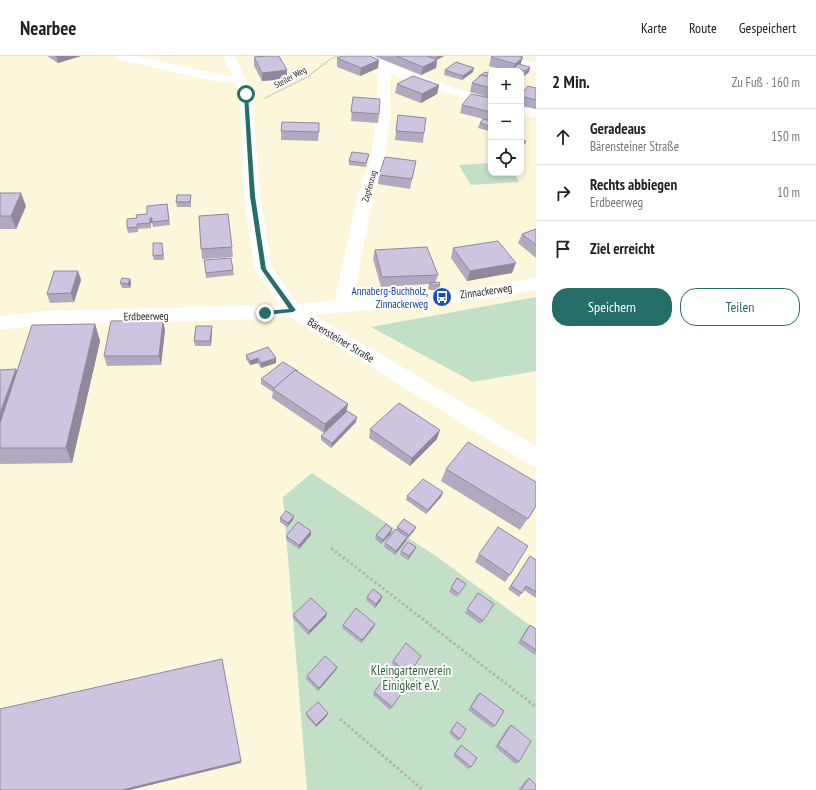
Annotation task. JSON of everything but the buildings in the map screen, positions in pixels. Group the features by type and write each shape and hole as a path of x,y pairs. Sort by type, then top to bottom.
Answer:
{"street":[{"path":"120,56 218,78 240,80"},
{"name":"Bärensteiner Straße","path":"228,56 246,94 252,196 263,269 293,310 317,326 536,457"},
{"path":"367,56 389,68 442,88 488,101"},
{"path":"494,56 536,67"},
{"name":"Zapfenzug","path":"347,304 345,294 366,194 378,157 383,119 384,72 389,68"},
{"path":"524,111 536,114"},
{"name":"Zinnackerweg","path":"293,310 494,292 536,283"},
{"name":"Erdbeerweg","path":"0,323 45,318 265,313 293,310"}],"path":[{"name":"Steiler Weg","path":"247,107 307,77 332,58 338,56"},
{"path":"331,548 536,707"},
{"path":"340,719 423,790"}],"green space":[{"path":"488,163 488,176 516,176 519,182 471,185 459,165"},
{"path":"536,297 536,371 473,382 371,327"},
{"name":"Kleingartenverein Einigkeit e.V.","path":"312,473 440,559 536,630 536,790 307,790 283,497"}],"place":[{"name":"Annaberg-Buchholz, Zinnackerweg","path":"442,297"}],"route":[{"path":"246,94 252,196 263,269 293,310 265,313"}]}
